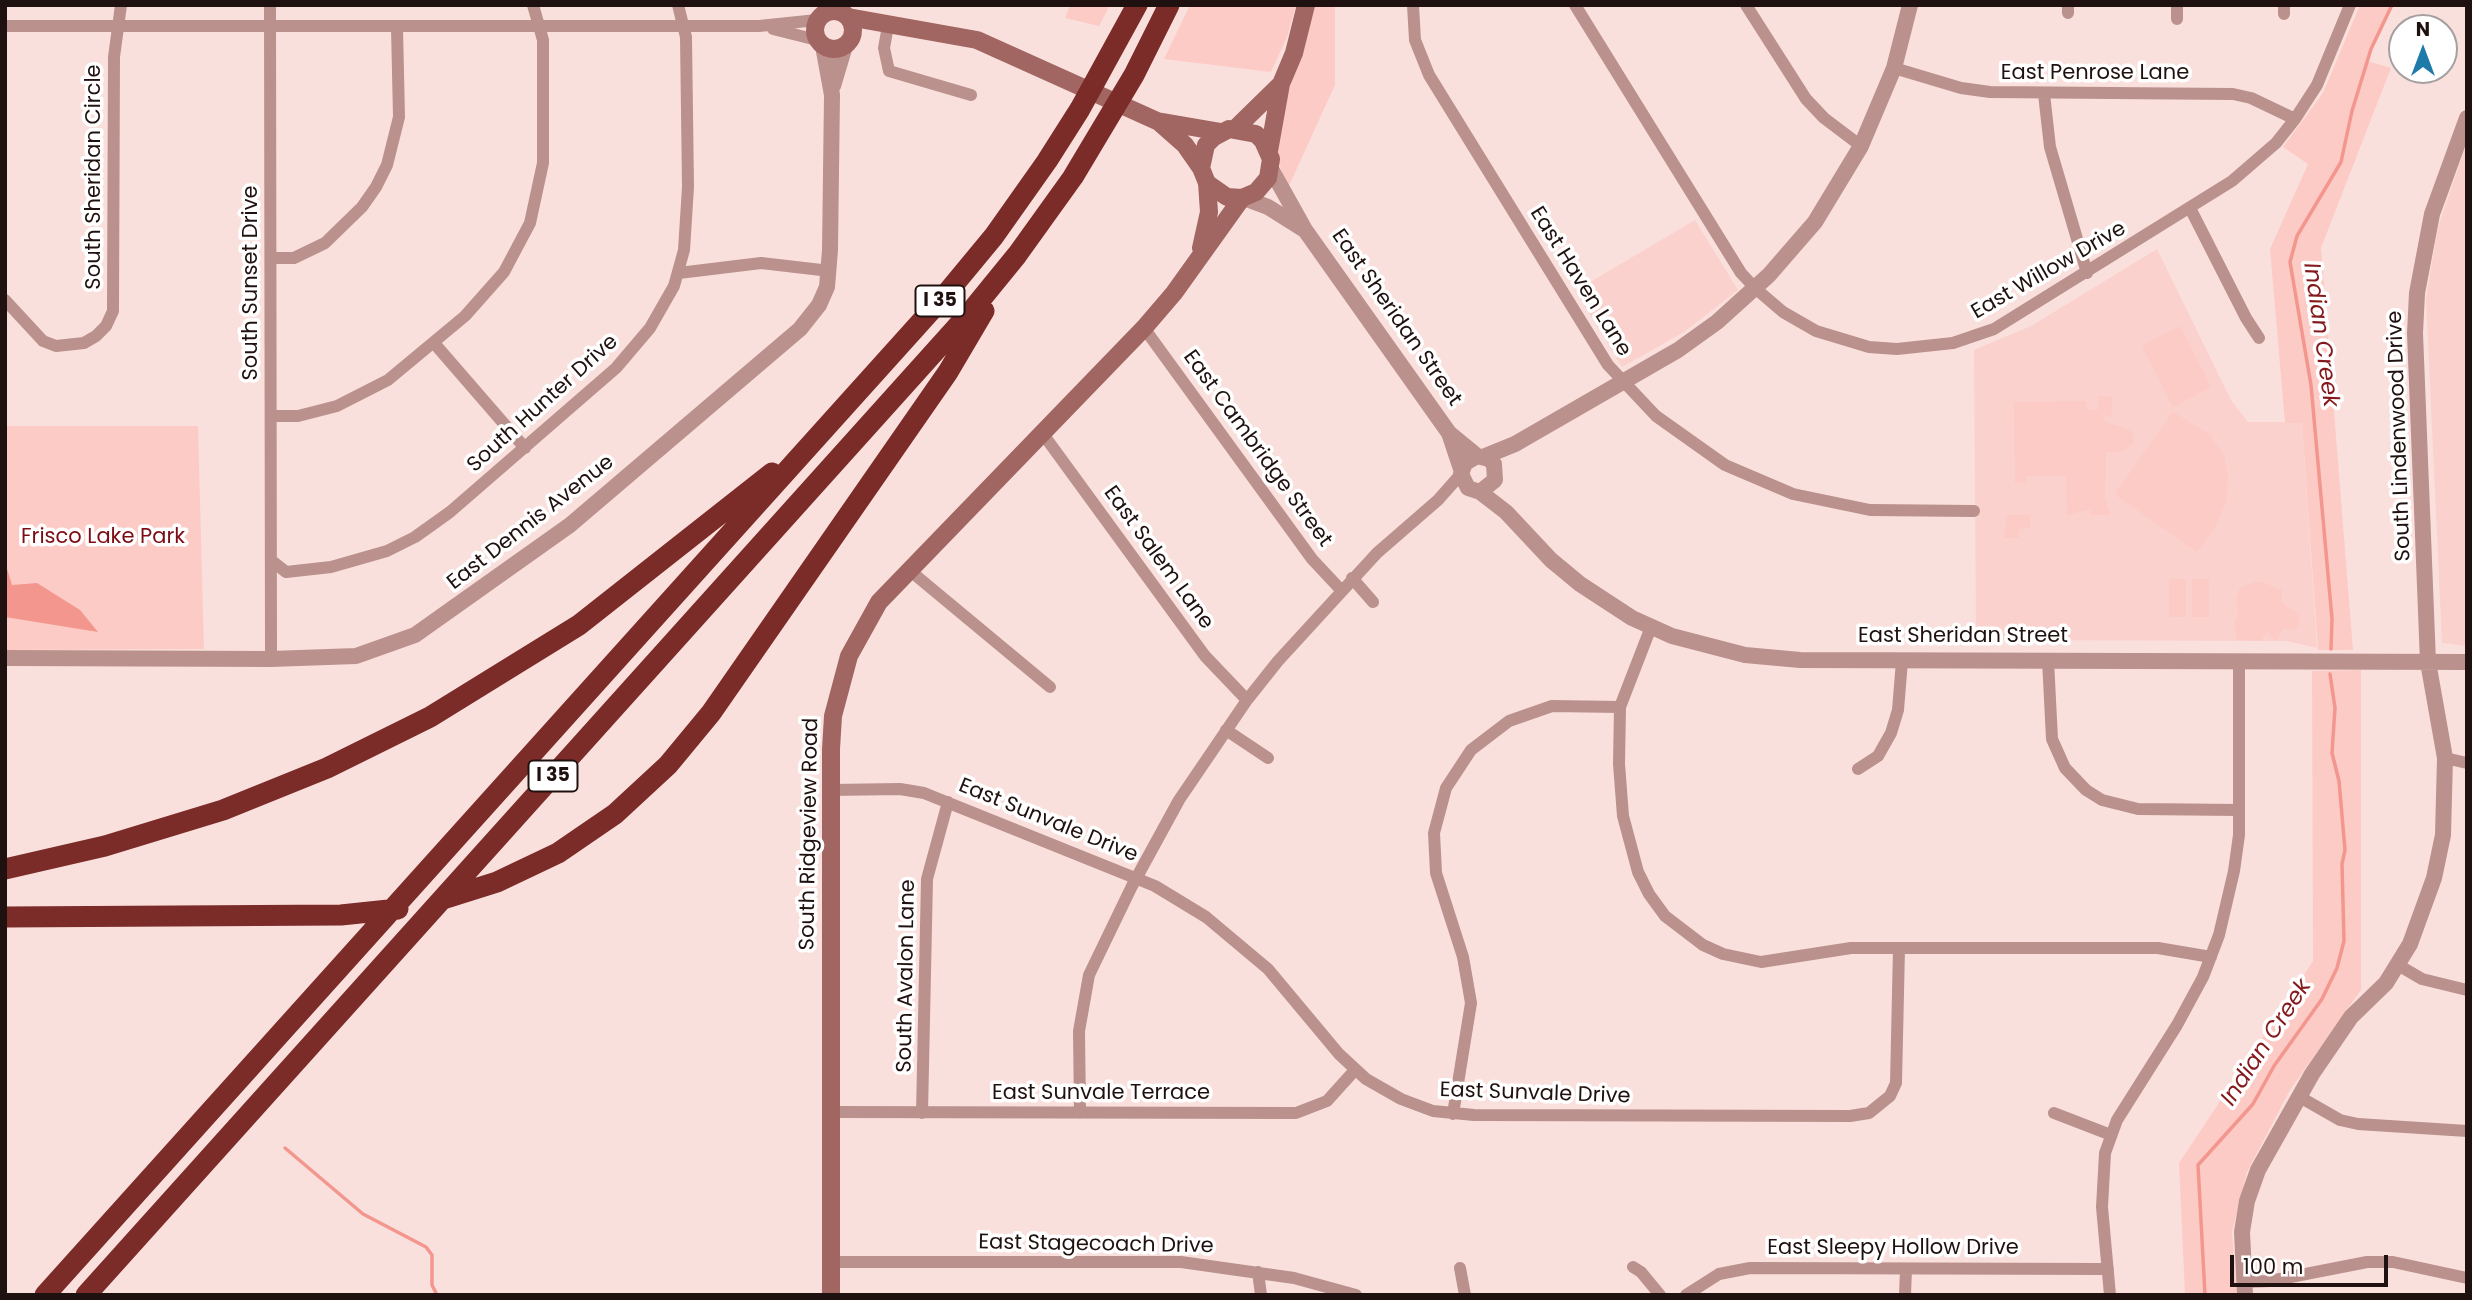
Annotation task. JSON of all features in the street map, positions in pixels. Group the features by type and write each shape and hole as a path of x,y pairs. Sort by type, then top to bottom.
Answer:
{"highway":[{"name":"I 35","path":"86,1295 927,362 1017,255 1073,177 1114,111 1170,5"},
{"name":"I 35","path":"46,1295 946,294 994,236 1047,161 1133,14"},
{"path":"5,916 374,912 433,902 468,892 558,853 639,794 668,765 711,713 948,372 1017,255"},
{"path":"5,869 105,846 223,810 327,768 430,717 579,625 823,432"}],"main road":[{"path":"888,26 834,49 820,43 814,30 821,13 831,11 888,26 931,30 977,40 1157,121 1185,145 1204,175 1227,197 1243,198 1263,186 1270,160 1280,84 1294,53 1306,5"},
{"path":"843,12 853,28 848,43"},
{"path":"1204,175 1206,145 1229,130 1280,84"},
{"path":"1157,121 1256,134 1270,160"},
{"name":"South Ridgeview Road","path":"1198,258 1209,212 1204,175"},
{"name":"South Ridgeview Road","path":"831,1295 833,716 849,656 879,602 1144,328 1174,293 1243,198"}],"street":[{"path":"118,27 121,5"},
{"name":"South Sunset Drive","path":"270,5 271,659"},
{"path":"272,416 313,413 359,396 388,380 434,343 489,292 517,252 530,223 543,163 543,40 533,5"},
{"name":"South Hunter Drive","path":"272,561 286,572 358,561 387,551 438,522 632,351 656,318 679,274 687,210 686,37 678,5"},
{"name":"East Haven Lane","path":"1413,5 1415,40 1429,75 1608,365 1656,416 1693,445 1726,465 1776,488 1835,505 1870,510 1974,511"},
{"name":"East Willow Drive","path":"1575,5 1741,273 1755,288 1783,312 1816,331 1869,347 1897,349 1954,343 1994,329 2190,208 2258,160 2295,119 2317,85 2350,5"},
{"path":"1746,5 1806,99 1824,118 1861,146"},
{"path":"1468,481 1465,463 1515,444 1678,350 1755,288 1815,222 1861,146 1894,68 1910,5"},
{"path":"2177,5 2177,19"},
{"path":"5,26 759,26 821,13"},
{"path":"759,26 820,43"},
{"path":"888,26 884,48 889,71 971,94"},
{"name":"South Sheridan Circle","path":"5,299 43,341 56,346 84,343 96,336 113,311 114,57 118,27"},
{"path":"272,258 294,258 325,243 362,207 376,187 391,153 399,117 397,28"},
{"name":"East Dennis Avenue","path":"5,658 271,659 356,656 394,645 436,622 570,525 800,329 819,305 827,288 830,271 832,95 820,43"},
{"name":"East Dennis Avenue","path":"832,95 848,43"},
{"name":"East Penrose Lane","path":"1894,68 1961,88 2044,94 2233,94 2251,98 2295,119"},
{"path":"2044,94 2050,147 2087,273"},
{"name":"South Lindenwood Drive","path":"2244,1288 2242,1232 2247,1201 2264,1156 2298,1096 2351,1017 2386,983 2398,965 2422,917 2443,835 2445,758 2428,662 2416,364 2417,293 2432,214 2467,117"},
{"name":"East Sheridan Street","path":"1270,160 1305,230 1449,433 1468,481 1506,512 1551,560 1580,584 1651,627 1711,648 1754,656 1800,660 2467,662"},
{"name":"East Sheridan Street","path":"1243,198 1268,207 1305,230"},
{"path":"2190,208 2246,318 2259,338"},
{"path":"679,274 761,263 830,271"},
{"name":"East Cambridge Street","path":"1144,328 1312,559 1341,590"},
{"path":"434,343 525,448"},
{"name":"East Sheridan Street","path":"1449,433 1480,456 1489,459 1506,512"},
{"name":"East Salem Lane","path":"1043,434 1205,656 1247,700"},
{"path":"1080,1113 1079,1031 1083,1002 1099,950 1179,800 1247,700 1352,578 1404,527 1438,500 1468,481 1496,476 1515,444"},
{"path":"908,569 1050,687"},
{"path":"1352,578 1373,602"},
{"path":"1651,627 1620,707 1620,785 1630,848 1649,894 1683,932 1723,954 1761,962 1851,948 2171,949 2211,957"},
{"path":"2048,660 2052,739 2065,768 2086,789 2111,803 2138,809 2239,810"},
{"path":"2110,1295 2101,1184 2105,1153 2117,1120 2190,1004 2211,957 2232,883 2239,810 2239,660"},
{"path":"1858,769 1878,756 1891,733 1898,710 1902,661"},
{"path":"1453,1114 1471,1003 1463,957 1436,873 1434,833 1446,788 1471,750 1509,721 1552,706 1620,707"},
{"path":"1226,730 1268,758"},
{"path":"2445,758 2467,763"},
{"name":"East Sunvale Drive","path":"831,790 900,789 948,802 1136,878 1196,911 1238,942 1286,988 1355,1070 1401,1099 1433,1111 1453,1114 1850,1116 1869,1113 1890,1096 1897,1075 1899,948"},
{"name":"South Avalon Lane","path":"922,1113 927,879 948,802"},
{"path":"2398,965 2422,979 2467,990"},
{"name":"East Sunvale Terrace","path":"831,1112 1296,1113 1327,1101 1355,1070"},
{"path":"2298,1096 2340,1120 2358,1124 2467,1131"},
{"path":"2053,1113 2111,1135"},
{"name":"East Stagecoach Drive","path":"831,1262 1149,1261 1258,1272 1356,1295"},
{"path":"2244,1288 2367,1262 2393,1262 2467,1278"},
{"path":"1460,1268 1465,1295"},
{"path":"1633,1268 1641,1272 1660,1295"},
{"name":"East Sleepy Hollow Drive","path":"1686,1295 1719,1274 1750,1268 2108,1269"},
{"path":"1905,1295 1906,1269"},
{"path":"1258,1272 1261,1295"}],"shaded area":[{"path":"2467,143 2467,646 2442,643 2426,298 2438,227"},
{"path":"1695,220 1738,290 1684,332 1622,367 1575,291"},
{"path":"2157,249 2231,400 2248,422 2302,422 2317,648 2286,641 1976,640 1974,350 2031,326"},
{"path":"5,562 12,585 37,583 80,610 98,632 5,617"}],"green space":[{"path":"1070,5 1110,5 1099,26 1065,18"},
{"path":"1190,5 1296,5 1287,37 1271,72 1164,59"},
{"path":"1312,5 1335,5 1335,85 1288,188 1275,152 1287,96 1306,43"},
{"path":"2360,5 2392,5 2367,61 2388,67 2388,76 2321,248 2353,650 2318,650 2302,423 2285,423 2270,249 2308,164 2283,147 2323,93"},
{"path":"2180,326 2211,387 2173,407 2142,346"},
{"path":"2099,396 2113,397 2111,417 2105,415 2103,421 2128,429 2133,433 2133,443 2121,452 2106,452 2105,499 2111,515 2091,515 2091,509 2067,515 2066,476 2026,476 2026,482 2015,483 2014,402 2086,401 2086,409 2098,410"},
{"path":"2173,412 2209,434 2224,455 2228,477 2226,502 2215,527 2197,552 2117,496 2116,492"},
{"name":"Frisco Lake Park","path":"5,426 198,426 204,649 5,650"},
{"path":"2007,515 2030,515 2030,528 2019,529 2019,538 2004,538"},
{"path":"2169,579 2186,579 2186,617 2169,617"},
{"path":"2192,579 2209,579 2209,617 2192,617"},
{"path":"2254,582 2263,582 2282,590 2281,602 2300,615 2297,628 2283,628 2277,640 2267,631 2261,641 2237,640 2234,622 2238,615 2236,598 2240,588"},
{"path":"2361,670 2361,990 2290,1090 2247,1172 2232,1232 2237,1295 2185,1295 2179,1163 2313,961 2312,671"}],"waterway":[{"name":"Indian Creek","path":"2331,649 2332,619 2311,385 2290,262 2297,236 2341,162 2352,111 2371,49 2392,5"},
{"name":"Indian Creek","path":"2205,1295 2198,1165 2253,1104 2274,1066 2322,999 2337,968 2344,941 2342,864 2345,850 2339,781 2332,753 2335,708 2330,674"},
{"path":"285,1148 363,1214 426,1247 432,1255 432,1285 437,1295"}]}
